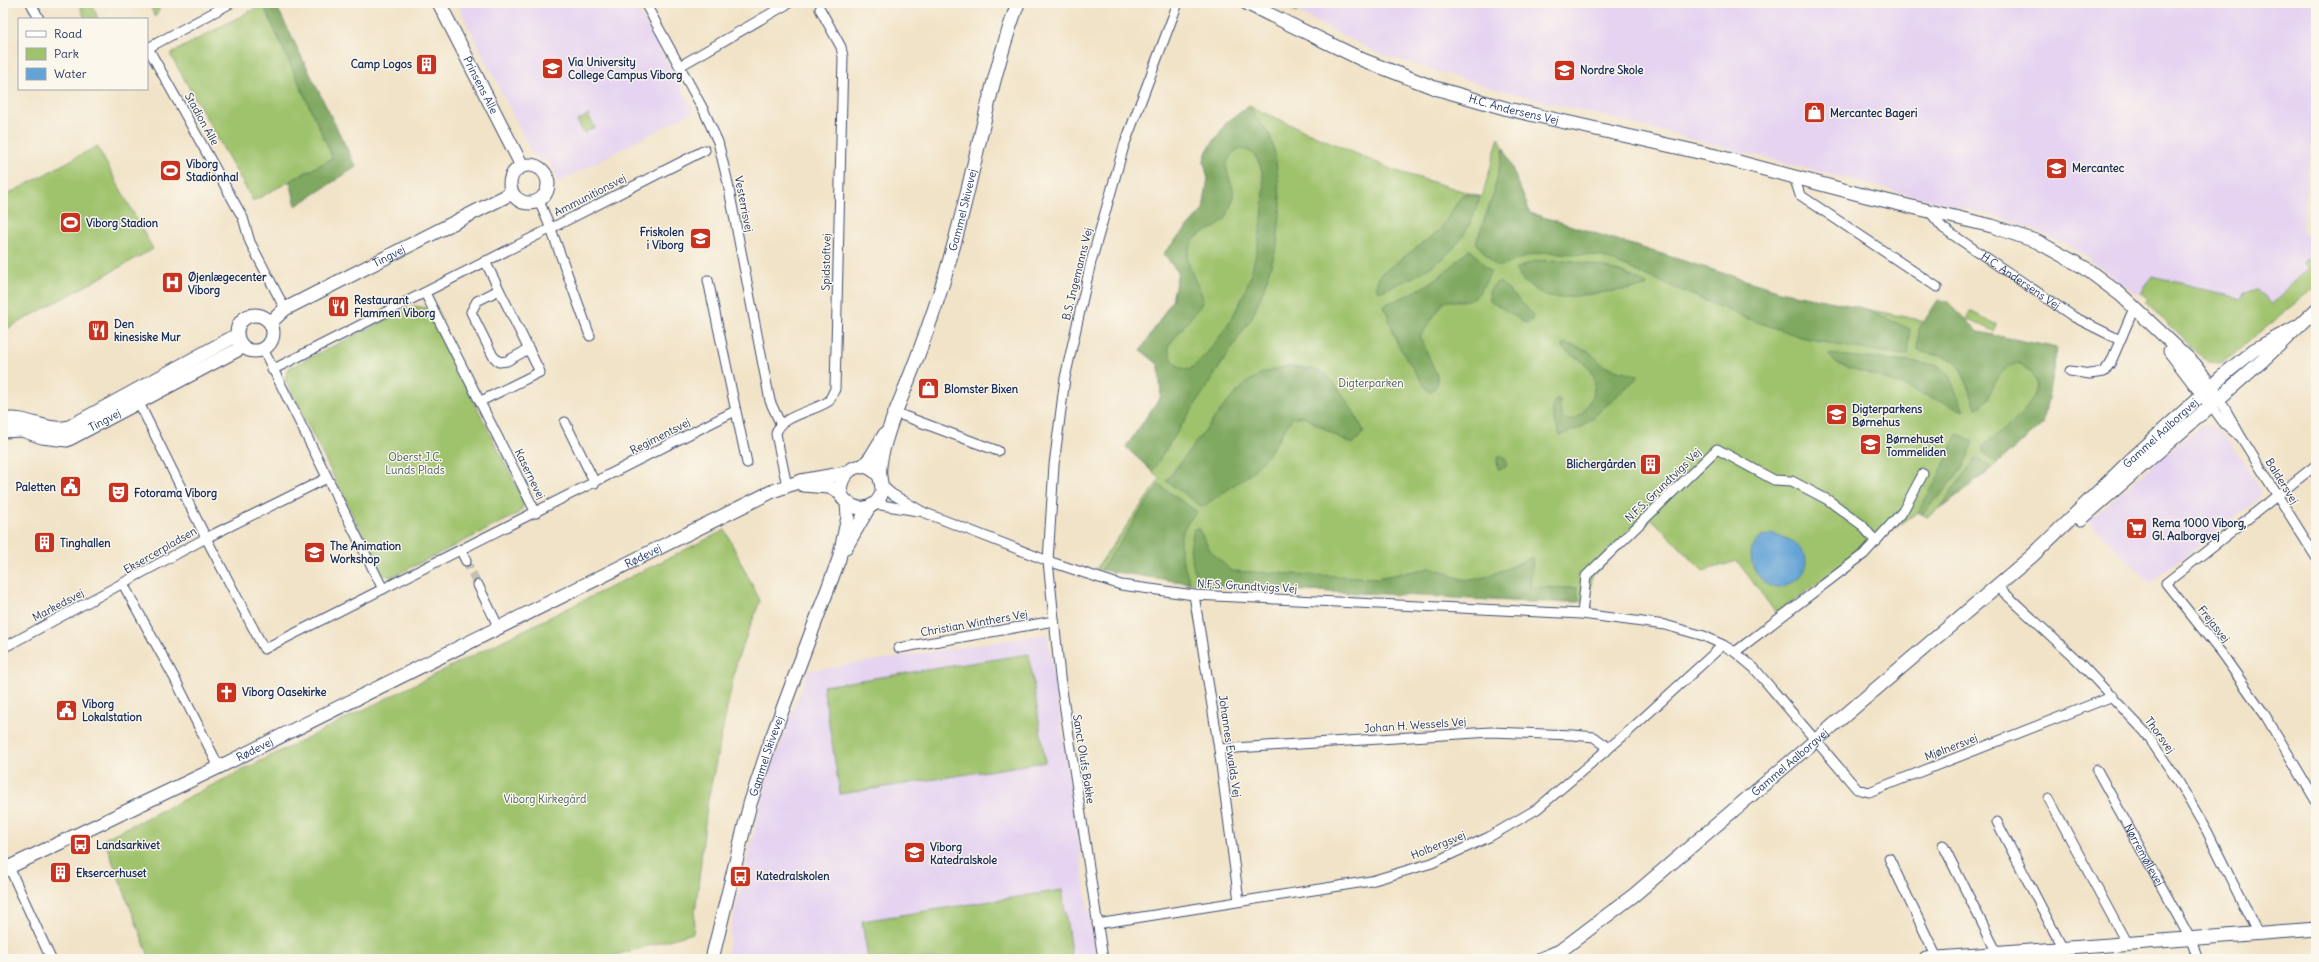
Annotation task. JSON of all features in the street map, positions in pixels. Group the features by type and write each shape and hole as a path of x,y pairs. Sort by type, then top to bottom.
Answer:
{"street":[{"path":"31,3 38,18"},
{"name":"Stadion Alle","path":"231,3 148,48 243,218 250,242 285,309"},
{"name":"Prinsens Alle","path":"440,3 522,166"},
{"name":"Vesterrisvej","path":"645,3 704,111 718,142 728,179 770,401 780,423"},
{"path":"680,66 789,3"},
{"name":"Gammel Skivevej","path":"862,467 871,457 889,430 952,255 996,71 1018,3"},
{"name":"B.S. Ingemanns Vej","path":"1048,561 1054,465 1065,378 1091,262 1124,146 1178,3"},
{"name":"H.C. Andersens Vej","path":"1246,3 1363,60 1435,88 1508,109 1716,156 1992,226 2038,242 2085,268 2134,308 2195,365 2215,401"},
{"name":"Spidstoftvej","path":"780,423 825,404 833,396 835,389 843,57 841,46 820,8"},
{"name":"Ammunitionsvej","path":"272,370 705,150"},
{"path":"534,165 547,176 549,187 547,193 539,202 533,204 520,202 512,193 511,177 522,166 534,165"},
{"path":"1794,177 1800,194 1937,287"},
{"name":"Tingvej","path":"270,323 285,309 512,193"},
{"path":"539,202 551,229 590,336"},
{"name":"H.C. Andersens Vej","path":"1929,211 1943,228 2074,317 2120,340"},
{"path":"481,401 540,372 485,261"},
{"path":"708,280 747,463"},
{"path":"499,290 477,301 471,312 493,356 499,362 508,360 529,349"},
{"name":"Kasernevej","path":"206,538 264,649 536,513 425,292"},
{"path":"2070,371 2090,374 2104,372 2111,362 2134,308"},
{"name":"Gammel Aalborgvej","path":"2032,556 2064,533 2215,401 2316,310"},
{"path":"250,316 261,316 270,323 273,335 268,346 263,349 253,351 243,347 237,335 241,321 250,316"},
{"name":"Gammel Aalborgvej","path":"1541,959 1562,955 1634,895 2032,556 2207,389 2254,350 2300,324"},
{"name":"Tingvej","path":"3,431 22,430 42,437 68,440 237,335"},
{"name":"Tingvej","path":"3,420 24,420 46,428 63,429 243,347"},
{"path":"263,349 272,370 383,589"},
{"name":"Eksercerpladsen","path":"136,397 206,538 123,584 175,679 219,767"},
{"name":"Baldersvej","path":"2215,401 2240,437 2316,558"},
{"name":"Regimentsvej","path":"536,513 735,412"},
{"path":"896,413 998,451"},
{"path":"565,422 595,482"},
{"path":"780,423 776,434 787,486"},
{"name":"Gammel Skivevej","path":"881,481 889,430"},
{"name":"N.F.S. Grundtvigs Vej","path":"1582,614 1586,576 1718,449 1774,480 1792,481 1828,500 1862,525 1876,542"},
{"path":"2277,496 2316,465"},
{"path":"862,467 872,470 881,481 881,495 872,505 857,508 844,497 841,484 846,473 854,468 862,467"},
{"name":"Rødevej","path":"51,959 6,869 219,767 787,486 815,478 846,473"},
{"path":"1736,652 1864,554 1903,510 1923,474"},
{"path":"206,538 327,478"},
{"name":"N.F.S. Grundtvigs Vej","path":"881,481 892,494 923,512 1048,561 1121,585 1194,596 1582,614 1666,625 1704,636 1736,652 1754,668 1816,740"},
{"name":"Rødevej","path":"787,486 829,487 844,497"},
{"name":"Frejasvej","path":"2277,496 2166,583 2222,654 2261,709 2316,801"},
{"name":"Gammel Skivevej","path":"712,959 750,804 771,740 839,559 848,517 844,497"},
{"name":"Gammel Skivevej","path":"839,559 872,505"},
{"name":"N.F.S. Grundtvigs Vej","path":"872,505 923,512"},
{"path":"461,551 466,561"},
{"name":"Sanct Olufs Bakke","path":"1048,561 1060,677 1103,959"},
{"name":"Markedsvej","path":"3,648 123,584"},
{"path":"478,585 499,628"},
{"name":"Thorsvej","path":"1997,586 2077,660 2113,696 2145,732 2178,781 2207,831 2258,934"},
{"name":"Johannes Ewalds Vej","path":"1194,596 1219,749 1239,901"},
{"name":"Christian Winthers Vej","path":"899,648 1054,621"},
{"name":"Holbergsvej","path":"1097,924 1371,881 1432,863 1489,837 1537,809 1609,748 1724,645"},
{"name":"Mjølnersvej","path":"1816,740 1857,789 1864,792 1869,792 2113,696"},
{"name":"Johan H. Wessels Vej","path":"1219,749 1491,732 1573,735 1594,738 1609,748"},
{"name":"Nørremøllevej","path":"2097,770 2191,940 2198,959"},
{"path":"2049,799 2127,944"},
{"path":"1997,822 2063,948"},
{"path":"1943,845 1998,955"},
{"path":"1888,858 1932,959 1998,955 2013,956 2063,948 2191,940 2316,929"}],"shaded area":[{"path":"457,3 634,3 694,111 559,182 550,163 533,155"},
{"name":"Mercantec","path":"1280,3 2316,3 2316,128 2310,151 2302,231 2316,244 2316,287 2221,364 2208,363 2145,302 2148,299 2141,293 2137,294 2081,253 2034,229 2009,220 1492,88 1375,52"},
{"path":"2206,424 2212,425 2223,434 2241,458 2261,490 2259,498 2150,583 2088,521 2200,426"},
{"name":"Viborg Katedralskole","path":"1047,634 1096,959 726,959 733,920 765,786 808,671"}],"green space":[{"path":"79,3 92,3 98,18 85,18"},
{"path":"149,3 156,3 159,10 155,17"},
{"path":"275,3 356,167 296,206 290,181 333,158 263,4"},
{"path":"1280,3 1302,3 1297,12"},
{"path":"263,4 333,158 253,201 170,54"},
{"name":"Digterparken","path":"1249,106 1393,170 1482,197 1499,137 1530,213 1783,292 2057,348 2043,424 1968,488 1927,517 1918,512 1776,613 1737,561 1703,571 1652,519 1592,576 1590,601 1528,602 1418,595 1254,589 1197,584 1096,569 1160,479 1126,447 1161,396 1159,365 1141,350 1172,301 1178,272 1163,254 1203,210 1208,179 1204,161 1207,151 1227,122"},
{"path":"1249,106 1270,136 1275,154 1281,205 1277,246 1264,288 1252,317 1152,471 1126,447 1161,396 1159,365 1141,350 1172,301 1178,272 1163,254 1203,210 1208,179 1204,161 1207,151 1227,122","holes":["1238,149 1252,153 1260,166 1263,184 1263,207 1252,271 1244,294 1232,318 1216,342 1189,370 1184,369 1174,362 1170,355 1168,346 1201,305 1203,299 1190,269 1188,256 1189,250 1196,238 1216,227 1225,219 1227,215 1233,195 1233,188 1228,175 1227,162"]},
{"path":"588,115 595,127 584,133 577,121"},
{"name":"Viborg Stadion","path":"97,146 153,249 3,331 3,197"},
{"path":"1504,148 1530,213 1783,292 1859,307 1910,329 1907,355 1847,347 1801,337 1743,317 1601,256 1548,252 1530,255 1503,266 1496,266 1476,243 1493,195"},
{"path":"1468,193 1480,197 1470,223 1458,242 1439,261 1428,269 1379,292 1376,285 1381,274 1440,230 1462,195"},
{"path":"1468,250 1471,250 1491,272 1482,289 1471,299 1443,303 1420,337 1437,375 1438,384 1431,392 1427,390 1398,345 1384,305 1430,283 1439,277"},
{"path":"1564,260 1587,263 1607,268 1626,274 1647,284 1646,287 1560,298 1543,295 1522,280 1515,269 1535,261"},
{"path":"2305,260 2310,260 2316,264 2316,287 2221,364 2208,363 2145,302 2148,299 2141,293 2153,276 2242,299 2244,292 2257,291 2271,304 2309,268 2303,262"},
{"path":"1497,282 1500,282 1530,311 1533,316 1532,320 1525,323 1490,300 1489,291"},
{"path":"1938,300 1947,301 1978,332 2057,348 2043,424 1997,463 1983,453 1983,446 2005,429 2027,407 2034,395 2036,384 2031,373 2018,363 2001,373 1996,380 1987,400 1983,405 1976,408 1966,380 1958,366 1947,357 1920,351 1917,348 1919,329"},
{"name":"Oberst J.C. Lunds Plads","path":"414,306 426,308 429,312 523,499 523,505 521,510 515,515 392,577 382,574 285,379 289,368"},
{"path":"1970,311 1997,325 1994,331 1966,319"},
{"path":"1565,343 1587,350 1604,366 1639,376 1581,428 1560,435 1553,413 1556,399 1560,400 1562,417 1569,420 1575,418 1587,406 1594,389 1592,372 1583,362 1563,349 1563,345"},
{"path":"1828,354 1938,365 1949,376 1964,411 1883,378 1837,364"},
{"path":"1289,366 1319,371 1334,383 1352,409 1364,432 1353,444 1343,440 1303,416 1292,418 1270,452 1250,474 1202,507 1166,481 1224,406 1245,384 1262,373"},
{"path":"1958,434 1973,441 1966,460 1953,480 1922,514 1918,512 1940,473"},
{"path":"1500,455 1507,461 1506,467 1498,469 1497,461"},
{"path":"1976,458 1991,468 1939,508"},
{"path":"1159,485 1197,512 1189,521 1184,530 1180,545 1183,562 1190,583 1101,570"},
{"path":"1198,528 1210,550 1231,571 1377,578 1430,568 1468,580 1492,575 1533,557 1530,587 1577,588 1579,602 1498,600 1259,589 1197,584 1190,549 1194,529"},
{"name":"Viborg Kirkegård","path":"725,530 760,601 737,660 707,805 693,933 602,959 150,959 104,839"},
{"path":"1029,654 1045,762 840,794 823,686"},
{"path":"1062,890 1072,959 868,959 862,921"}],"water":[{"path":"1772,534 1785,538 1795,544 1806,558 1805,566 1801,574 1793,582 1780,588 1771,586 1763,581 1756,573 1752,564 1751,554 1754,545 1760,538"}],"tunnel":[{"path":"466,561 478,585"}],"place":[{"name":"Camp Logos","path":"427,64"},
{"name":"Via University College Campus Viborg","path":"552,68"},
{"name":"Nordre Skole","path":"1564,70"},
{"name":"Mercantec Bageri","path":"1814,113"},
{"name":"Mercantec","path":"2057,168"},
{"name":"Viborg Stadionhal","path":"171,170"},
{"name":"Viborg Stadion","path":"71,223"},
{"name":"Friskolen i Viborg","path":"700,238"},
{"name":"Øjenlægecenter Viborg","path":"172,283"},
{"name":"Restaurant Flammen Viborg","path":"338,306"},
{"name":"Den kinesiske Mur","path":"98,330"},
{"name":"Blomster Bixen","path":"928,389"},
{"name":"Digterparkens Børnehus","path":"1837,415"},
{"name":"Børnehuset Tommeliden","path":"1871,445"},
{"name":"Blichergården","path":"1651,464"},
{"name":"Paletten","path":"71,487"},
{"name":"Fotorama Viborg","path":"118,493"},
{"name":"Rema 1000 Viborg, Gl. Aalborgvej","path":"2137,529"},
{"name":"Tinghallen","path":"45,543"},
{"name":"The Animation Workshop","path":"315,552"},
{"name":"Viborg Oasekirke","path":"226,692"},
{"name":"Viborg Lokalstation","path":"66,710"},
{"name":"Landsarkivet","path":"80,845"},
{"name":"Viborg Katedralskole","path":"915,853"},
{"name":"Eksercerhuset","path":"61,873"},
{"name":"Katedralskolen","path":"741,876"}]}
